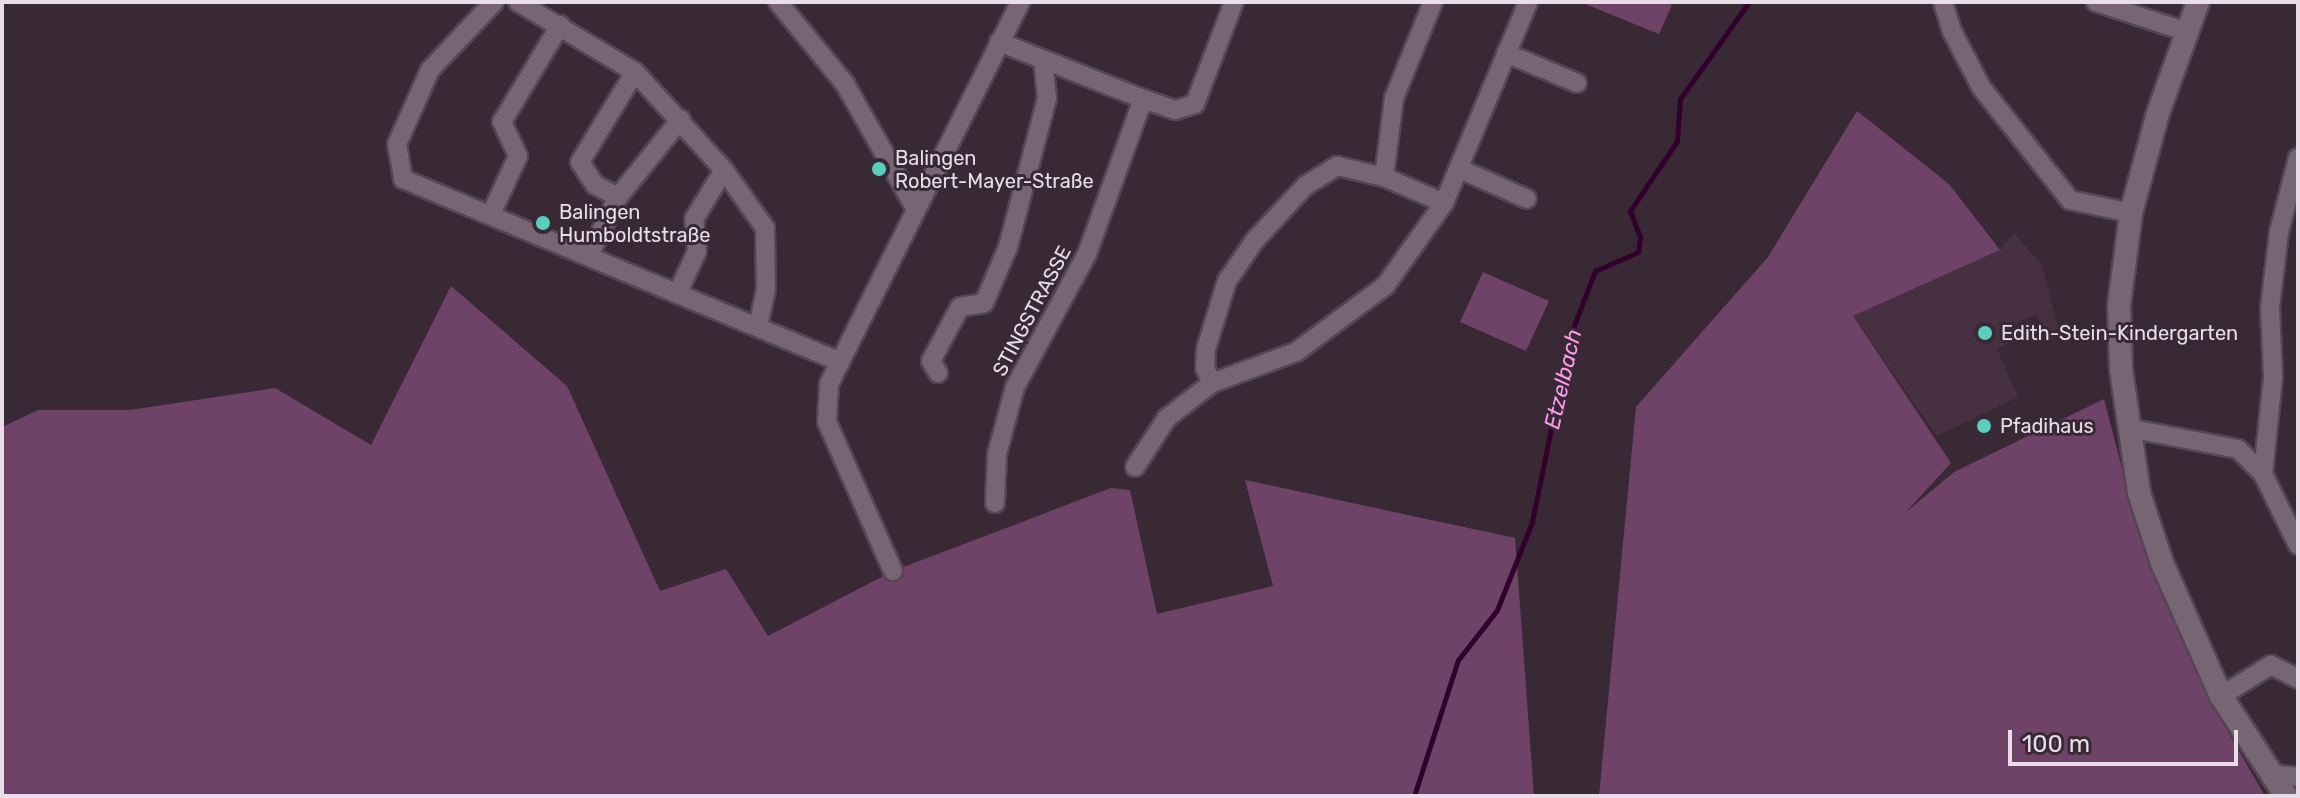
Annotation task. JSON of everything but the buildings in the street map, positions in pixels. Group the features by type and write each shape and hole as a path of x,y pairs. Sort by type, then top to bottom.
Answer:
{"street":[{"path":"494,2 476,16 430,70 397,144 403,179 840,362"},
{"path":"518,2 635,72 681,119 724,170 765,228 766,289 758,327"},
{"path":"778,2 845,84 914,206"},
{"path":"893,571 827,422 829,384 914,206 1020,2"},
{"path":"999,42 1175,110 1195,104 1234,2"},
{"path":"1384,177 1394,98 1433,2"},
{"path":"1135,467 1167,418 1212,383 1296,352 1334,328 1385,286 1444,203 1528,2"},
{"path":"1943,2 1952,31 1981,87 2070,200 2131,213"},
{"path":"2096,2 2187,32"},
{"path":"2198,2 2158,113 2131,213 2119,305 2128,428 2139,493 2162,563 2221,696 2286,796"},
{"path":"491,214 518,156 502,122 560,25"},
{"path":"1506,53 1577,83"},
{"path":"938,373 931,361 960,307 984,303 1008,247 1047,98 1043,60"},
{"path":"618,197 595,185 580,162 635,72"},
{"name":"STINGSTRASSE","path":"995,503 997,454 1015,387 1087,254 1143,99"},
{"path":"589,255 618,197 681,119"},
{"path":"2263,474 2273,377 2272,293 2279,232 2298,158"},
{"path":"1212,383 1205,368 1206,349 1227,281 1255,240 1306,185 1337,166 1384,177 1444,203"},
{"path":"1460,169 1527,199"},
{"path":"678,292 697,251 694,219 724,170"},
{"path":"2128,428 2238,449 2263,474 2298,545"},
{"path":"2221,696 2271,665 2298,679"},
{"path":"2270,774 2298,777"}],"shaded area":[{"path":"1580,2 1661,2 1672,5 1659,34"},
{"path":"1857,111 1949,184 2000,250 1853,316 1951,463 1905,513 1954,472 2104,399 2139,534 2221,720 2265,796 1599,796 1636,407 1768,257"},
{"path":"2014,233 2042,265 2058,328 2046,341 2037,314 2010,326 2016,340 1997,349 2018,397 1937,436 1853,316 2000,250"},
{"path":"1483,272 1549,301 1526,351 1460,322"},
{"path":"451,286 567,386 660,591 726,569 768,636 893,571 1111,488 1130,490 1157,614 1273,586 1245,480 1515,538 1534,796 2,796 2,427 38,410 130,410 275,388 371,445"}],"waterway":[{"name":"Etzelbach","path":"1414,796 1458,660 1497,610 1532,522 1570,336 1595,271 1638,252 1640,237 1630,211 1677,141 1680,99 1749,2"}],"place":[{"name":"Balingen Robert-Mayer-Straße","path":"879,169"},
{"name":"Balingen Humboldtstraße","path":"543,223"},
{"name":"Edith-Stein-Kindergarten","path":"1985,333"},
{"name":"Pfadihaus","path":"1984,426"}]}
